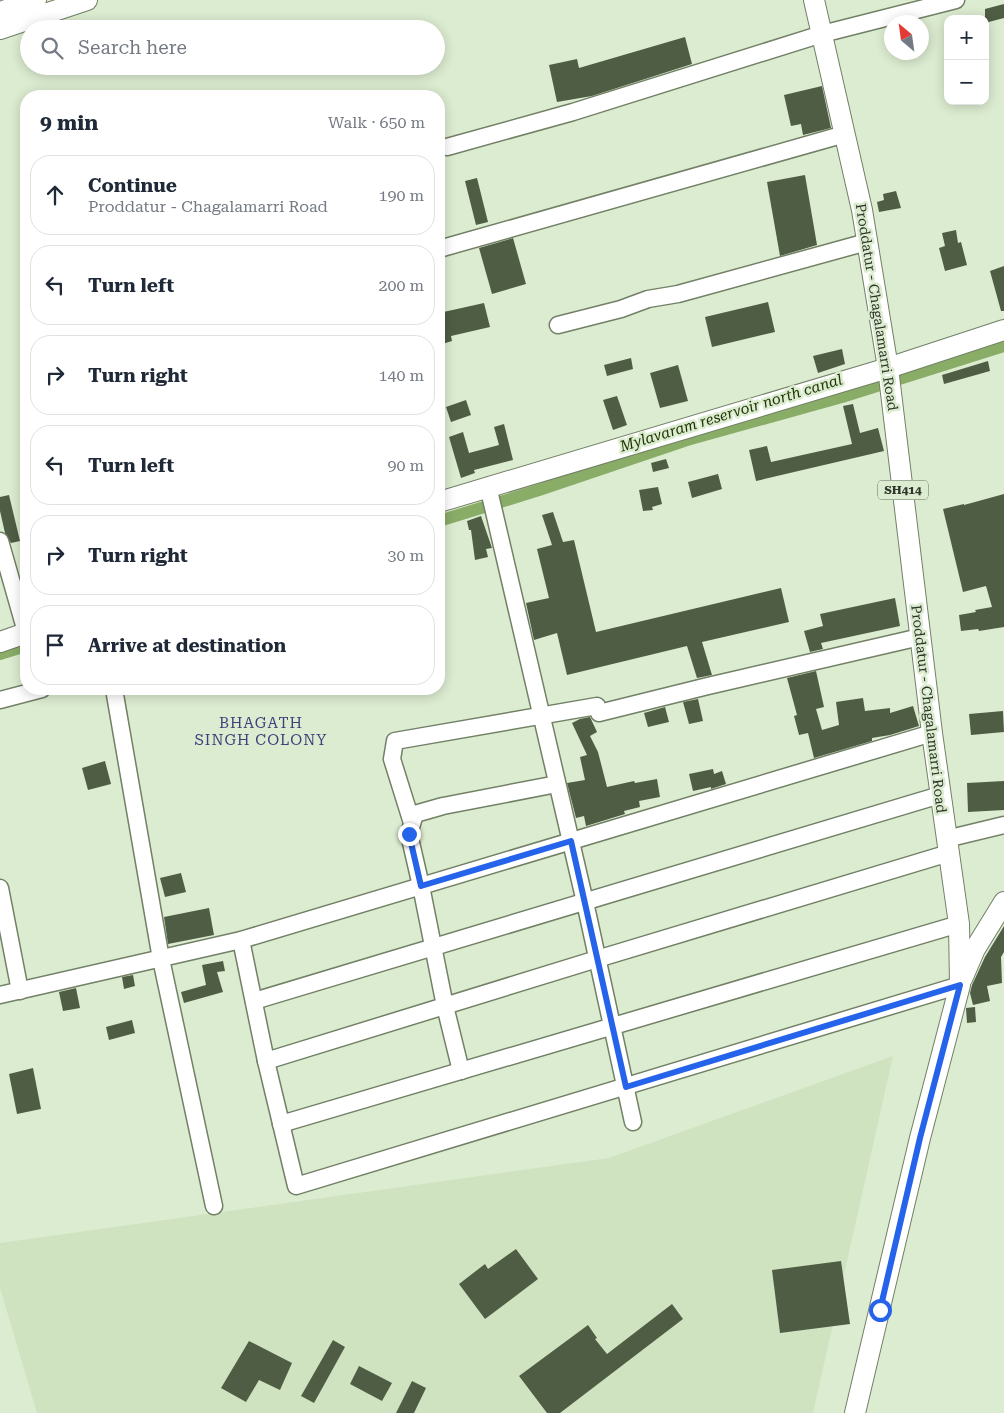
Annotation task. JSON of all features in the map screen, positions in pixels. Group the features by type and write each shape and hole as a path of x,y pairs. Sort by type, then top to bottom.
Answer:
{"main road":[{"path":"0,12 36,0"},
{"path":"27,20 87,0"},
{"name":"Proddatur - Chagalamarri Road","path":"814,0 862,210 888,368 932,733 959,924 960,985 920,1138 855,1413"},
{"path":"0,29 20,22"},
{"path":"445,500 888,368 1004,330"},
{"path":"0,642 20,635"},
{"path":"960,985 975,949 1003,906"}],"street":[{"path":"447,147 573,112 822,34 956,0"},
{"path":"445,247 845,134"},
{"path":"558,325 621,309 648,299 678,294 867,242"},
{"path":"488,486 585,902 633,1122"},
{"path":"0,541 8,595 20,620"},
{"path":"412,823 392,759 395,741 540,715 598,709 708,686 920,637"},
{"path":"0,700 20,695"},
{"path":"115,695 161,959 214,1206"},
{"path":"0,995 241,940 932,733"},
{"path":"461,1071 445,1006 409,834 415,814 557,784"},
{"path":"254,1001 940,795"},
{"path":"266,1061 597,959 947,846 1004,825"},
{"path":"0,888 20,991"},
{"path":"281,1124 959,924"},
{"path":"241,940 266,1061 296,1186 960,985"}],"shaded area":[{"path":"893,1056 813,1413 37,1413 0,1288 0,1243 609,1158"}],"building":[{"path":"1004,4 1004,18 989,22 989,15 985,15 985,9"},
{"path":"685,37 692,64 592,96 557,102 549,65 577,59 579,68"},
{"path":"822,86 831,128 803,135 801,124 791,126 784,95"},
{"path":"805,175 817,245 780,256 767,182"},
{"path":"477,178 488,222 476,225 465,181"},
{"path":"896,191 901,208 879,212 877,202 884,200 883,194"},
{"path":"956,230 958,243 961,242 967,265 945,271 939,248 945,246 942,233"},
{"path":"513,238 526,284 492,294 479,248"},
{"path":"1004,266 1004,311 1001,311 990,271"},
{"path":"768,302 775,332 712,347 705,317"},
{"path":"484,303 490,327 451,336 452,341 445,343 445,312"},
{"path":"842,349 845,364 818,373 813,356"},
{"path":"631,358 633,369 607,376 604,365"},
{"path":"988,361 990,371 944,384 942,375"},
{"path":"678,365 688,401 660,408 650,373"},
{"path":"617,396 627,425 613,430 603,400"},
{"path":"466,400 471,415 451,422 446,407"},
{"path":"853,404 860,433 878,428 884,451 756,481 749,450 767,446 771,462 852,444 843,406"},
{"path":"504,424 513,460 474,470 475,473 461,478 449,437 463,432 469,453 499,445 494,427"},
{"path":"666,459 669,468 653,472 651,463"},
{"path":"718,474 722,489 692,498 688,482"},
{"path":"658,487 662,504 652,507 653,510 643,511 639,490"},
{"path":"1004,494 1004,627 979,631 978,629 961,631 959,615 992,607 986,586 963,592 943,509"},
{"path":"9,495 20,541 11,543 5,533 0,511 0,497"},
{"path":"553,512 563,542 574,540 596,632 781,588 789,622 702,642 712,675 697,678 687,646 567,675 557,633 534,640 526,603 549,598 537,549 552,545 542,515"},
{"path":"481,516 492,548 486,549 488,557 475,560 471,530 469,530 467,521"},
{"path":"895,598 900,626 821,643 823,649 810,652 804,631 823,626 820,614"},
{"path":"816,671 824,707 816,709 822,730 839,725 836,702 863,698 865,711 890,708 890,713 913,706 919,726 890,735 872,738 872,741 814,758 808,733 799,735 794,716 797,715 787,678"},
{"path":"698,699 703,721 689,724 683,702"},
{"path":"665,707 669,722 648,727 644,713"},
{"path":"1003,711 1004,732 971,735 969,714"},
{"path":"590,717 597,732 590,736 598,752 607,787 634,781 635,783 657,779 660,797 639,801 640,807 624,811 625,814 586,826 584,816 576,818 567,783 585,780 580,757 587,755 572,723"},
{"path":"105,761 111,784 88,790 82,768"},
{"path":"713,769 714,774 722,771 726,784 711,789 711,787 693,791 689,774"},
{"path":"1004,781 1004,810 968,812 967,783"},
{"path":"181,873 186,892 165,897 160,878"},
{"path":"209,908 214,935 168,944 164,917"},
{"path":"1004,926 1004,952 1001,957 1002,983 987,986 990,1001 973,1005 970,993 972,985 985,957"},
{"path":"223,961 225,971 217,972 223,992 184,1003 181,992 206,985 202,965"},
{"path":"133,975 135,986 124,989 122,977"},
{"path":"76,988 80,1008 63,1011 59,992"},
{"path":"975,1007 976,1022 967,1023 966,1008"},
{"path":"132,1020 135,1033 109,1040 106,1027"},
{"path":"33,1068 41,1109 17,1114 9,1074"},
{"path":"516,1249 538,1279 485,1319 459,1284 485,1264 488,1269"},
{"path":"841,1261 850,1324 780,1333 772,1270"},
{"path":"672,1304 683,1319 560,1413 547,1413 519,1376 588,1325 597,1338 595,1339 607,1354"},
{"path":"333,1340 345,1347 314,1403 301,1396"},
{"path":"249,1341 292,1363 280,1390 259,1380 246,1402 221,1388"},
{"path":"359,1366 392,1383 382,1401 350,1384"},
{"path":"412,1381 426,1388 414,1413 396,1413"}],"waterway":[{"name":"Mylavaram reservoir north canal","path":"445,519 539,490 687,440 842,397 1004,346"},
{"name":"Mylavaram reservoir north canal","path":"0,654 20,648"}],"district":[{"name":"BHAGATH SINGH COLONY","path":"261,732"}],"route":[{"path":"409,834 421,886 571,841 626,1087 960,985 920,1138 880,1310"}]}
